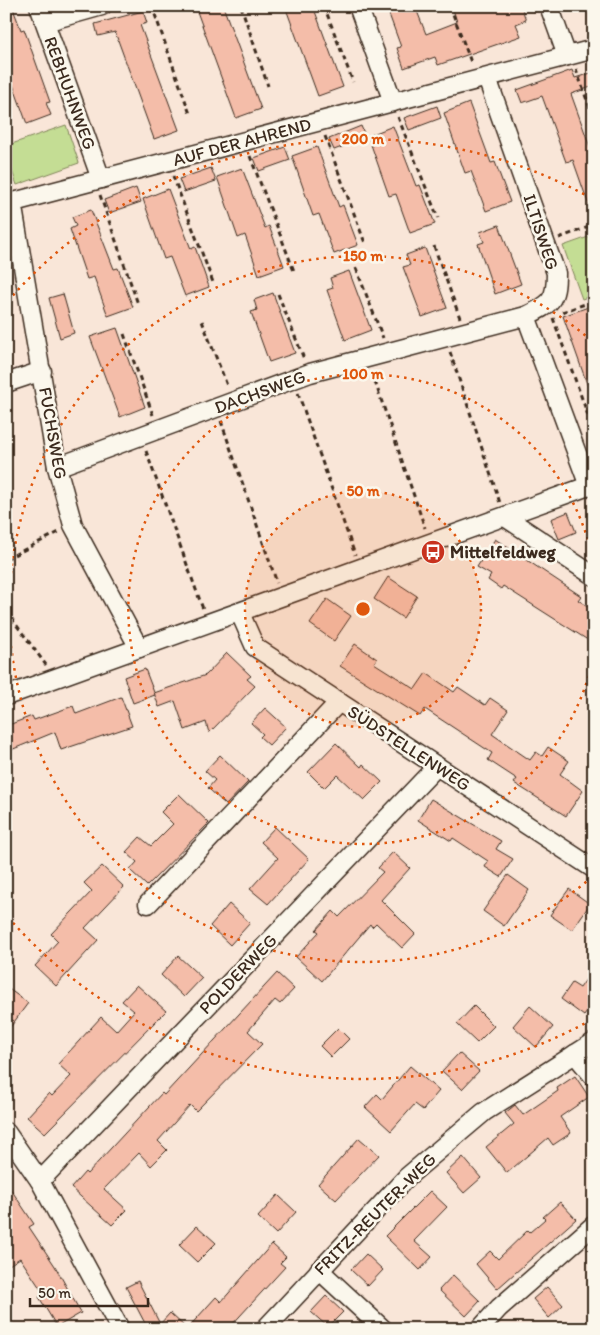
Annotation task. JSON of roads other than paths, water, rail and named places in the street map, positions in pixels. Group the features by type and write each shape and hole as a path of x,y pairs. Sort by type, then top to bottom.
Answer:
{"street":[{"path":"42,14 102,6"},
{"path":"358,6 393,102"},
{"path":"549,6 569,55"},
{"name":"REBHUHNWEG","path":"42,14 98,180"},
{"name":"AUF DER AHREND","path":"9,203 594,49"},
{"name":"ILTISWEG","path":"482,79 546,242 556,273 556,292 548,306 526,316"},
{"name":"FUCHSWEG","path":"9,203 42,371 57,467 73,525 139,648"},
{"path":"6,696 55,680 591,485 526,316"},
{"name":"DACHSWEG","path":"57,467 310,373 526,316"},
{"path":"6,383 42,371"},
{"path":"505,517 594,576"},
{"name":"SÜDSTELLENWEG","path":"240,613 255,647 594,869"},
{"path":"148,904 338,702"},
{"name":"POLDERWEG","path":"40,1181 437,766"},
{"name":"FRITZ-REUTER-WEG","path":"265,1329 407,1177 484,1112 594,1042"},
{"path":"575,1054 594,1077"},
{"path":"6,1132 40,1181 120,1329"},
{"path":"480,1329 499,1308 594,1225"},
{"path":"319,1270 383,1329"}],"place":[{"name":"Mittelfeldweg","path":"433,552"}]}
